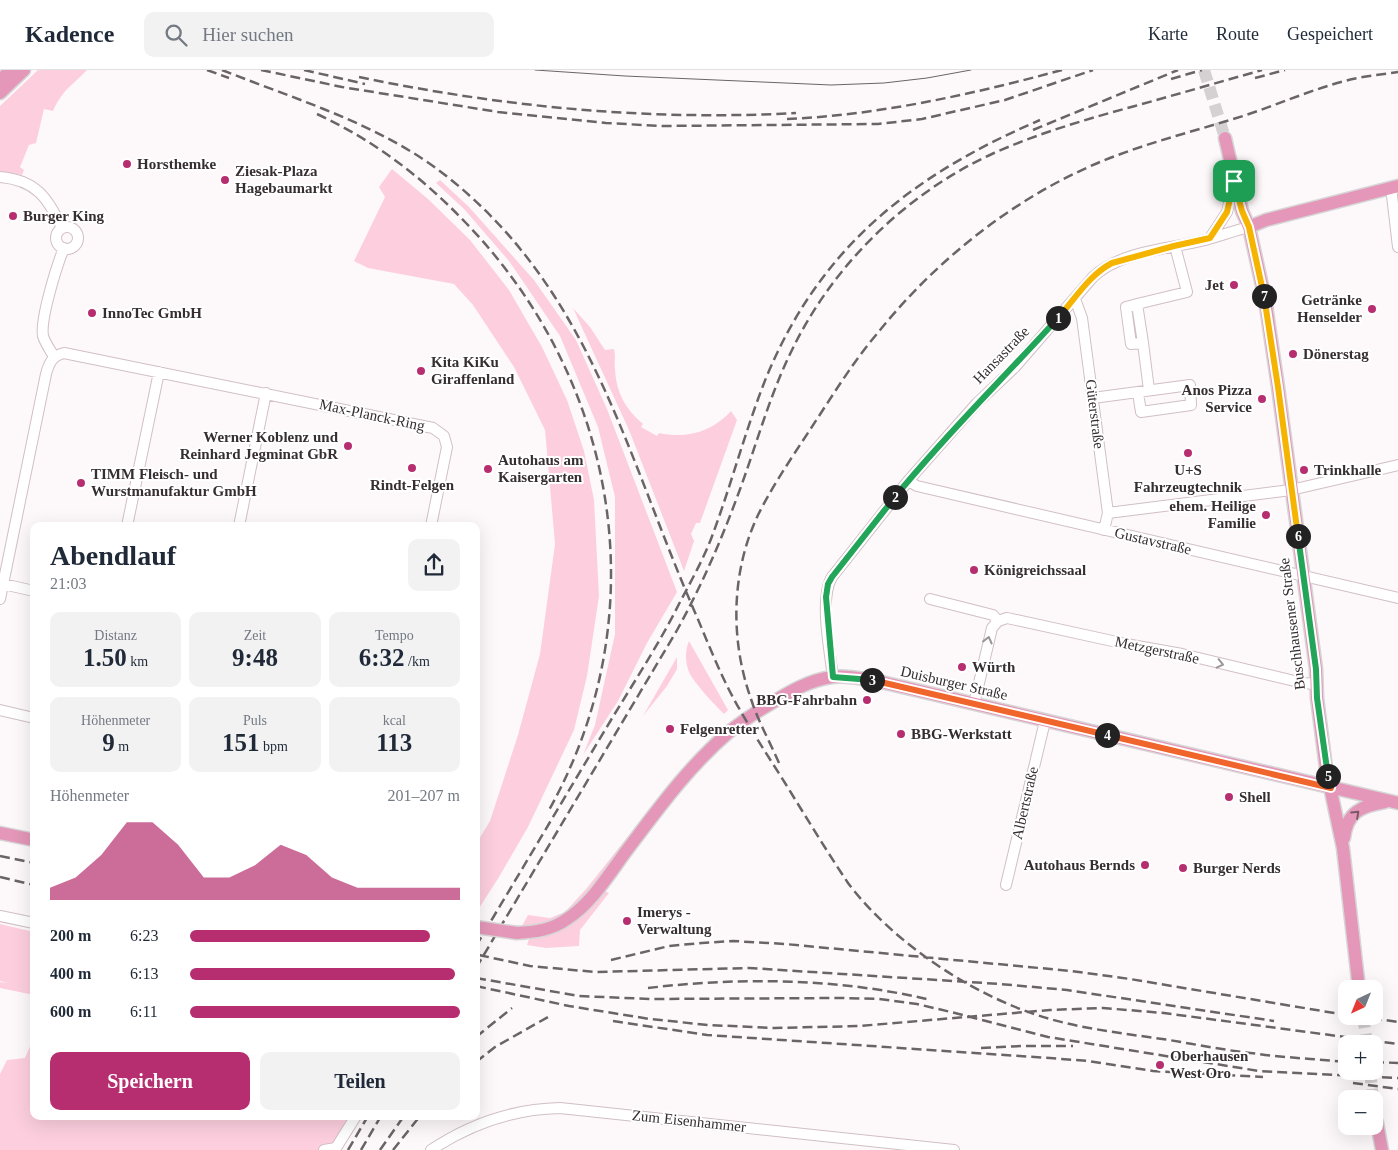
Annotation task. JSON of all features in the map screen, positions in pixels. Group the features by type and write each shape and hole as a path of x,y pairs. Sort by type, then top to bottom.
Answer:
{"main road":[{"path":"0,80 11,70"},
{"path":"0,93 24,70"},
{"name":"Buschhausener Straße","path":"1225,138 1242,211 1249,227 1265,299 1316,669 1316,684 1326,768 1343,848 1351,930 1359,980"},
{"name":"Hansastraße","path":"1249,227 1266,220 1395,186"},
{"name":"Duisburger Straße","path":"480,928 517,934 551,928 566,920 579,910 600,886 674,790 700,760 729,732 789,692 804,685 833,677 864,679 1394,802"},
{"path":"1343,848 1346,825 1354,814 1368,806 1394,802"},
{"path":"0,833 30,839"},
{"path":"1373,1150 1378,1127 1382,1150"}],"street":[{"path":"0,177 23,182 41,193 53,210 62,228"},
{"path":"1210,238 1227,212 1234,181"},
{"path":"1395,186 1398,247"},
{"name":"Hansastraße","path":"833,677 826,602 828,584 908,481 977,403 1015,367 1093,277 1117,261 1249,227"},
{"path":"62,228 72,228 78,237 77,243 68,249 60,246 56,238 62,228"},
{"path":"1149,390 1137,304 1187,292 1174,246"},
{"path":"0,599 45,376 48,365 54,357 45,342 43,328 55,271 64,248"},
{"name":"Güterstraße","path":"1075,299 1082,318 1108,513 1104,530"},
{"name":"Max-Planck-Ring","path":"54,357 64,353 71,354 429,426 441,433 446,442 446,452 432,522"},
{"path":"128,522 159,372"},
{"path":"1093,398 1190,385 1191,405 1141,412 1138,393"},
{"path":"240,522 266,393"},
{"path":"1108,513 1291,490 1398,465"},
{"name":"Gustavstraße","path":"908,481 917,486 1398,598"},
{"path":"3,584 30,590"},
{"name":"Metzgerstraße","path":"930,599 993,615 998,621 1003,618 1011,618 1126,644 1182,654 1302,683 1316,684"},
{"path":"974,704 990,632 998,621"},
{"path":"0,710 30,717"},
{"name":"Albertstraße","path":"1006,885 1045,721"},
{"path":"0,916 30,922"},
{"name":"Zum Eisenhammer","path":"431,1150 452,1137 491,1120 521,1112 560,1108 881,1146 954,1150"},
{"path":"324,1150 336,1148 354,1120"}],"shaded area":[{"path":"38,70 87,70 64,93 53,111 44,109 36,143 29,145 20,167 24,170 22,175 0,171 0,106"},
{"path":"392,169 428,199 470,240 509,290 542,347 567,400 584,451 594,500 599,596 587,676 574,730 528,827 480,907 480,837 490,821 518,735 540,654 555,544 545,430 514,367 473,305 454,284 368,268 354,261 385,197 379,187"},
{"path":"440,180 469,207 534,280 576,340 607,409 677,592 647,643 618,701 583,755 595,725 615,634 615,497 598,427 560,336 509,261 464,209 436,183"},
{"path":"573,308 590,327 605,350 614,349 617,385 626,406 643,424 641,427 657,436 659,433 679,435 707,429 731,411 737,420 700,523 696,523 691,534 694,541 684,571 629,430"},
{"path":"689,641 728,710 724,714 699,687 689,672 686,656"},
{"path":"677,657 677,669 667,686 643,716"},
{"path":"713,739 600,889 609,893 580,930 579,946 546,948 527,945 530,936 517,935 528,915 550,918 565,912 586,889 650,809"},
{"path":"0,924 30,931 30,994 0,988 0,982 8,983 0,981"},
{"path":"30,1046 30,1120 357,1120 341,1150 0,1150 0,1074 7,1060 25,1058"}],"tunnel":[{"path":"1204,70 1225,138"},
{"path":"1364,1025 1366,1035"},
{"path":"1371,1080 1372,1090"}],"tram line":[{"path":"535,70 831,85 884,83 971,70"}],"railway":[{"path":"207,70 229,78"},
{"path":"222,70 366,127 420,157 445,175 495,220 536,270 571,323 600,379 707,641 734,699 756,738 848,883 889,927 938,966 966,983 1022,1010 1050,1019 1094,1029 1236,1051 1338,1061"},
{"path":"261,70 342,87 498,112 606,123 662,126 878,124 922,119 1005,100 1093,70"},
{"path":"304,70 365,84"},
{"path":"787,119 857,113 926,102 1062,70"},
{"path":"1033,130 1178,70"},
{"path":"1171,79 1202,70"},
{"path":"480,961 685,615 725,528 783,369 808,320 850,262 875,235 931,189 994,153 1081,121 1262,70"},
{"path":"1255,78 1285,70"},
{"path":"779,763 754,707 739,653 736,606 738,583 749,537 758,515 779,478 831,397 868,345 899,308 950,257 977,235 1006,213 1068,177 1100,162 1135,149 1243,116 1319,89 1358,78 1398,72"},
{"path":"359,77 467,96 576,109 686,115 796,113"},
{"path":"317,114 359,136 397,161 432,190 466,223 518,286 559,354 588,427 606,503 611,580 604,658 583,735 549,810"},
{"path":"480,939 655,648 696,572 718,519 766,378 788,332 814,290 843,253 875,220 911,191 951,165 1040,120"},
{"path":"0,856 30,862"},
{"path":"0,877 30,884"},
{"path":"611,960 669,946 733,941 785,944 1071,971 1338,1014"},
{"path":"480,955 530,966 595,972 749,968 1000,984 1067,990 1274,1021"},
{"path":"480,979 579,996 650,999 879,999 917,1004 1048,1037 1259,1071 1398,1078"},
{"path":"648,988 719,982 790,982 861,987 931,1000"},
{"path":"480,987 569,1006 650,1019 708,1025 775,1028 859,1026 1050,1010 1103,1008 1164,1013 1398,1044"},
{"path":"480,1034 512,1008"},
{"path":"480,1059 495,1047 548,1017"},
{"path":"1383,1020 1398,1022"},
{"path":"613,1021 707,1035 1050,1058 1088,1061 1153,1071 1263,1077"},
{"path":"981,1048 1073,1046"},
{"path":"1383,1062 1398,1063"},
{"path":"1353,1083 1398,1089"},
{"path":"348,1150 366,1120"},
{"path":"361,1150 379,1120"},
{"path":"380,1150 401,1120"},
{"path":"393,1150 417,1120"}],"place":[{"name":"Horsthemke","path":"127,164"},
{"name":"Ziesak-Plaza Hagebaumarkt","path":"225,180"},
{"name":"Burger King","path":"13,216"},
{"name":"Jet","path":"1234,285"},
{"name":"Getränke Henselder","path":"1372,309"},
{"name":"InnoTec GmbH","path":"92,313"},
{"name":"Dönerstag","path":"1293,354"},
{"name":"Kita KiKu Giraffenland","path":"421,371"},
{"name":"Anos Pizza Service","path":"1262,399"},
{"name":"Werner Koblenz und Reinhard Jegminat GbR","path":"348,446"},
{"name":"U+S Fahrzeugtechnik","path":"1188,453"},
{"name":"Rindt-Felgen","path":"412,468"},
{"name":"Autohaus am Kaisergarten","path":"488,469"},
{"name":"Trinkhalle","path":"1304,470"},
{"name":"TIMM Fleisch- und Wurstmanufaktur GmbH","path":"81,483"},
{"name":"ehem. Heilige Familie","path":"1266,515"},
{"name":"Königreichssaal","path":"974,570"},
{"name":"Würth","path":"962,667"},
{"name":"BBG-Fahrbahn","path":"867,700"},
{"name":"Felgenretter","path":"670,729"},
{"name":"BBG-Werkstatt","path":"901,734"},
{"name":"Shell","path":"1229,797"},
{"name":"Autohaus Bernds","path":"1145,865"},
{"name":"Burger Nerds","path":"1183,868"},
{"name":"Imerys - Verwaltung","path":"627,921"},
{"name":"Oberhausen West Oro","path":"1160,1065"}],"route":[{"path":"1234,181 1242,211 1249,227 1265,299 1316,669 1317,698 1326,768 1331,788 877,681 833,677 826,602 828,584 908,481 977,403 1015,367 1103,268 1117,261 1210,238 1227,212 1234,181"}]}
